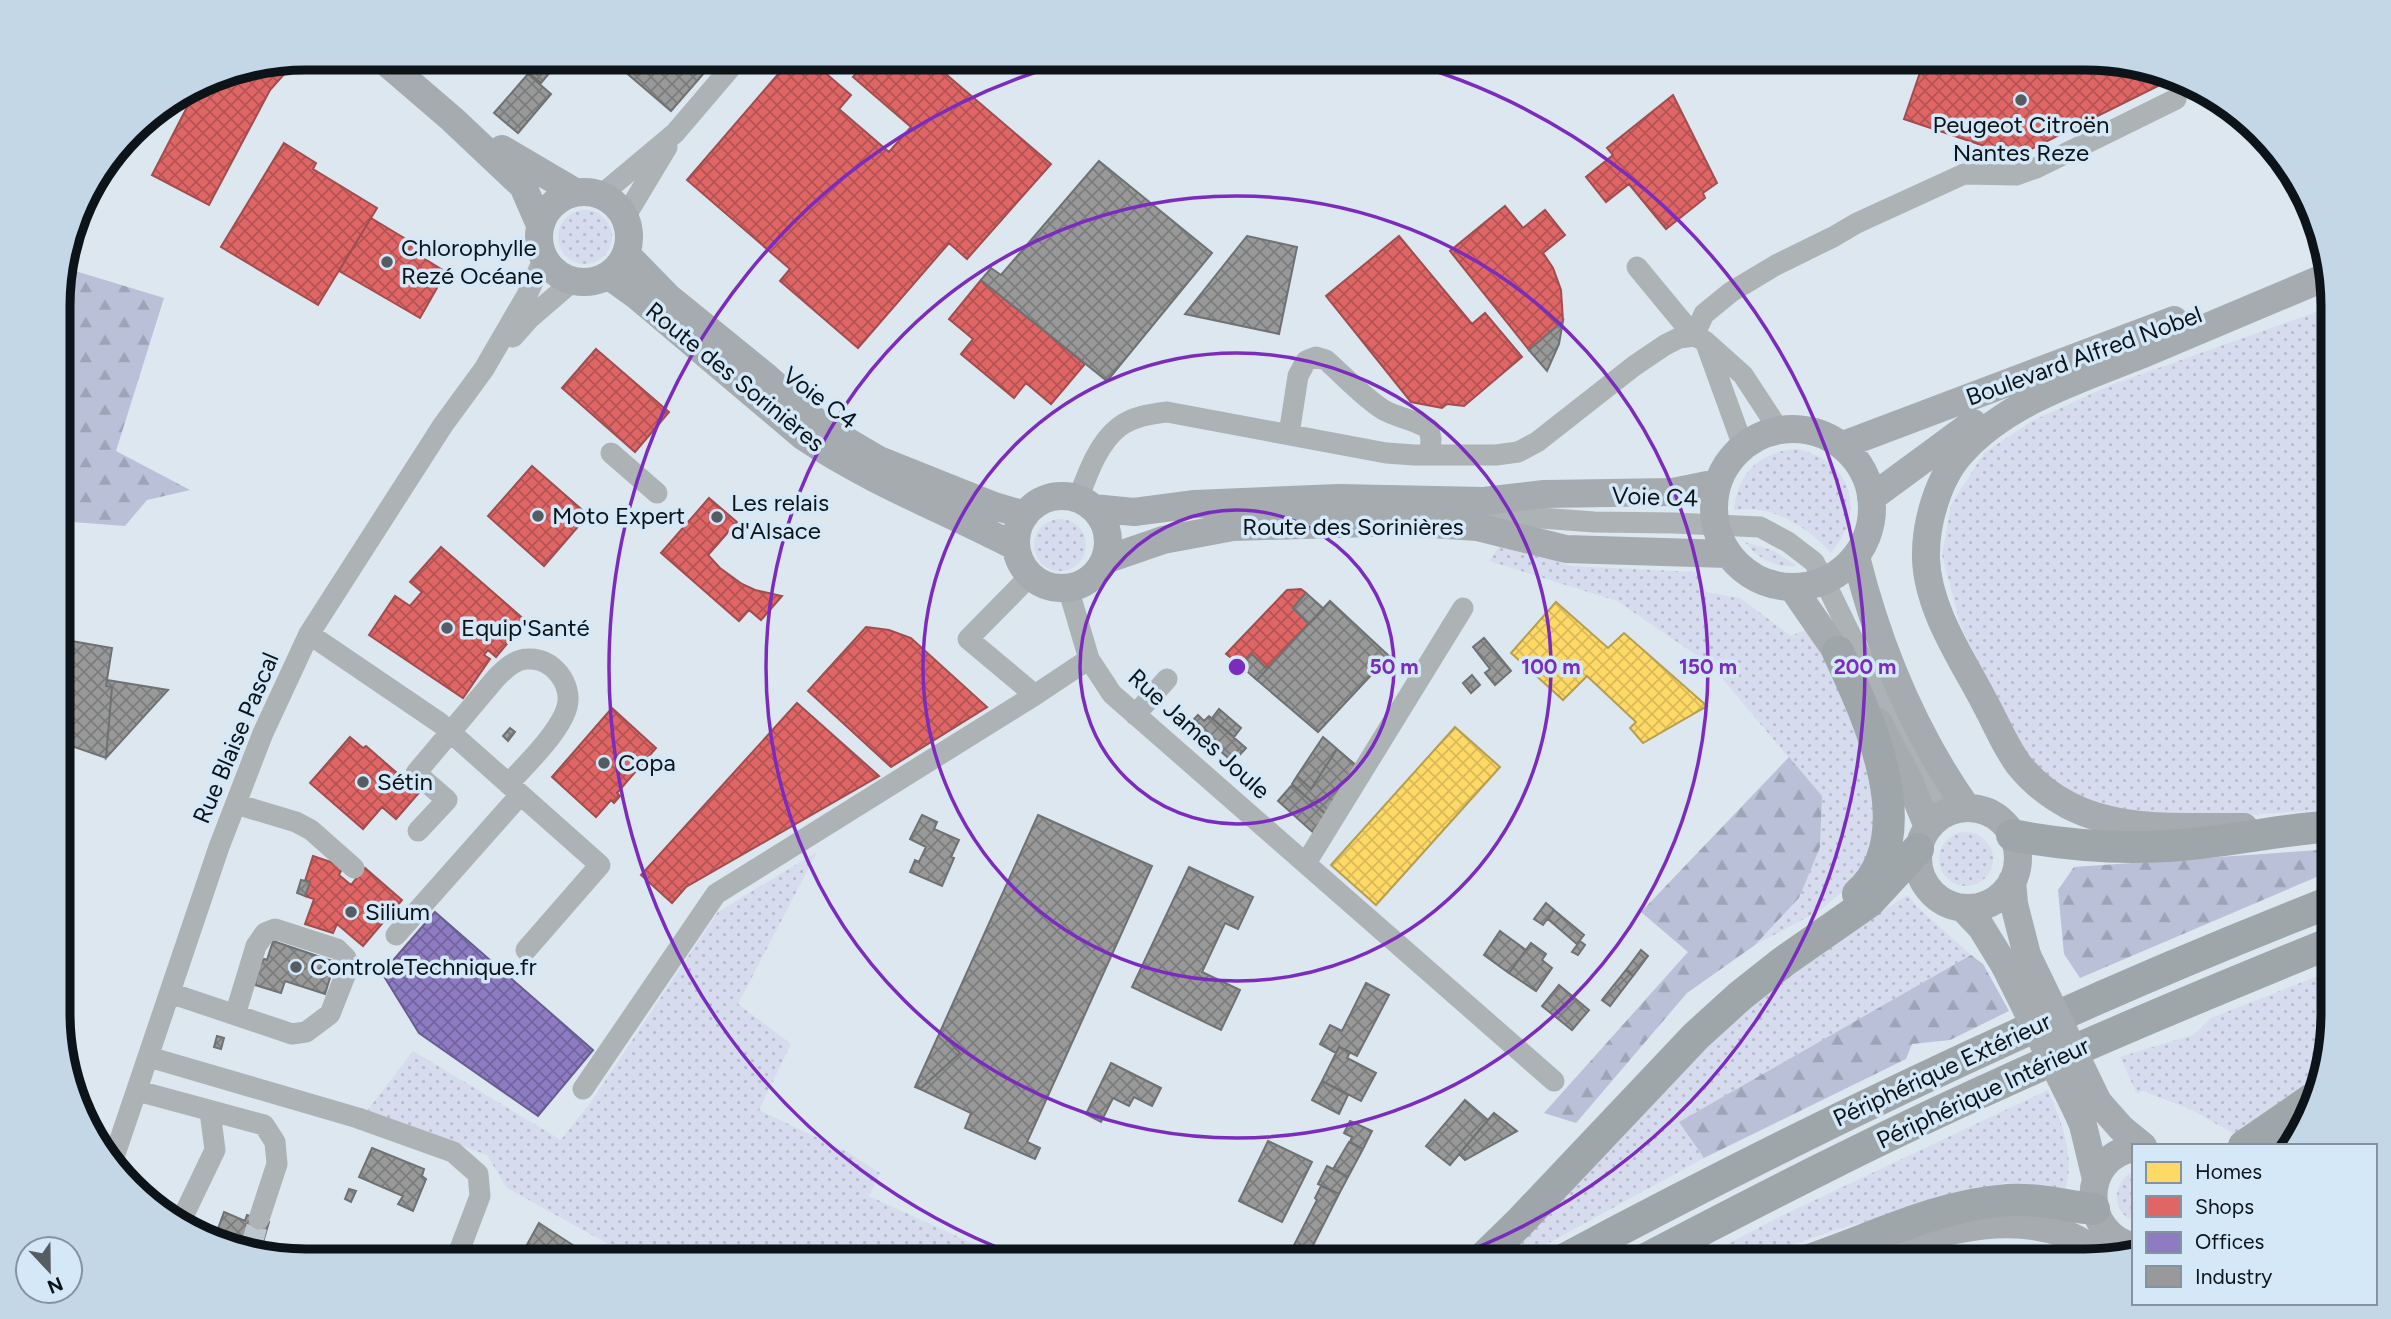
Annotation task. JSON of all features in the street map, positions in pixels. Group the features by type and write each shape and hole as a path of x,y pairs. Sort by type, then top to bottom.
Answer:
{"highway":[{"path":"1814,940 1830,919 1868,884 1880,861 1888,828 1889,809 1884,771 1851,679 1838,652"},
{"path":"1493,1248 1696,1036 1740,996 1869,902 1939,825"},
{"path":"2012,835 2054,843 2107,847 2169,846 2321,827"},
{"name":"Périphérique Extérieur","path":"1585,1248 1780,1147 1991,1046 2105,995 2321,906"},
{"name":"Périphérique Intérieur","path":"1667,1248 1822,1168 1997,1085 2188,1001 2321,947"},
{"path":"2247,1144 2302,1105"},
{"path":"1844,1248 1892,1228 1969,1205 2095,1194"}],"main road":[{"path":"395,70 523,186 540,225 540,247 551,268 573,281 597,281 619,266 626,254 629,230 625,217 611,200 588,194 452,119"},
{"path":"540,225 553,204 563,197 588,194"},
{"name":"Route des Sorinières","path":"626,254 649,292"},
{"name":"Route des Sorinières","path":"608,275 649,292 764,375 821,426 989,519 1016,547"},
{"name":"Boulevard Alfred Nobel","path":"1843,445 2190,314 2319,278"},
{"path":"2293,829 2124,824 2092,815 2067,804 2038,785 2018,764 1999,733 1946,628 1931,588 1926,559 1933,510 1944,480 1960,453 1982,431 2056,389 2319,280"},
{"name":"Boulevard Alfred Nobel","path":"1871,498 1964,429 2003,405 2127,349 2243,312"},
{"path":"1779,430 1820,433 1843,445 1857,461 1871,498 1870,525 1856,557 1839,572 1824,580 1809,586 1792,587 1756,578 1736,564 1728,554 1715,525 1714,496 1717,483 1728,463 1743,446 1766,433 1779,430"},
{"name":"Route des Sorinières","path":"989,519 1025,515 1037,503 1053,497 1134,512 1189,511 1339,498 1484,501 1544,494 1673,492 1717,483"},
{"path":"1085,503 1103,520 1108,536 1105,560"},
{"path":"1025,515 1019,525 1016,547 1018,557 1030,576 1047,586 1068,588"},
{"name":"Route des Sorinières","path":"1068,588 1090,579 1105,560 1163,540 1233,527 1402,522 1478,527 1566,549 1728,554"},
{"path":"1856,557 1865,595 1902,691 1941,772 1939,825 1917,863 1920,876 1937,899 1963,908 1974,908 1994,901 2012,881"},
{"path":"1792,587 1858,683 1909,781 1939,825"},
{"path":"1939,825 1980,810 1993,815 2012,835 2018,861 2012,881 2016,961"},
{"path":"1963,908 2016,961 2088,1106 2141,1144"},
{"path":"2088,1106 2083,1125 2095,1194 2105,1231 2126,1245"},
{"path":"2095,1194 2104,1166 2115,1156 2132,1149"},
{"path":"1881,1248 1950,1231 1998,1224 2026,1225 2066,1234 2088,1248"}],"street":[{"path":"625,217 675,133 729,70"},
{"path":"1743,446 1699,339 1704,314 1731,292 1857,223 1964,174 2016,175 2036,168 2176,99"},
{"path":"588,194 675,133"},
{"name":"Rue Blaise Pascal","path":"484,369 527,295 544,258"},
{"path":"1637,267 1699,339 1743,375 1779,430"},
{"name":"Rue Blaise Pascal","path":"116,1152 219,847 263,733 309,634 443,425 484,369 530,318 573,281"},
{"name":"Voie C4","path":"649,292 819,434 880,471 989,519"},
{"path":"1085,503 1086,476 1104,444 1119,427 1141,416 1167,411 1386,453 1496,455 1518,452 1537,442 1665,345 1679,338 1699,339"},
{"path":"1289,434 1298,376 1306,361 1316,357 1326,360 1381,408 1419,422 1429,429 1430,455"},
{"path":"611,453 657,493"},
{"name":"Voie C4","path":"1189,511 1422,510 1594,522 1760,527 1788,542 1814,562 1899,734 1939,825"},
{"path":"1163,540 1189,511"},
{"path":"1030,576 968,639 1035,695"},
{"name":"Rue James Joule","path":"1068,588 1089,659 1112,694 1554,1081"},
{"path":"1306,863 1463,608"},
{"path":"309,634 450,732 600,865 526,950"},
{"path":"396,935 514,789 560,724 568,705 568,691 562,678 547,663 528,659 509,665 416,773 447,800 418,831"},
{"path":"583,1089 716,894 1089,659"},
{"path":"1135,715 1167,679"},
{"path":"236,804 296,822 311,830 354,868"},
{"path":"170,993 235,1015 292,1034 306,1032 330,1014 348,968 345,958 337,949 275,929 265,933 256,946 235,1015"},
{"path":"149,1057 358,1118 453,1152 478,1174 480,1196 460,1249"},
{"path":"138,1091 264,1125 275,1143 277,1164 259,1219"},
{"path":"184,1214 215,1150 210,1112"}],"shaded area":[{"path":"585,210 604,218 612,237 604,256 585,264 566,256 558,237 566,218"},
{"path":"2321,310 2321,810 2206,818 2114,815 2036,774 2009,728 1960,623 1942,555 1951,505 1984,453 2032,421 2111,385"},
{"path":"1797,449 1816,455 1831,464 1848,489 1851,504 1849,520 1831,553 1811,534 1788,519 1762,510 1734,510 1740,485 1753,466 1772,454"},
{"path":"1060,519 1070,521 1078,527 1084,535 1084,555 1078,563 1070,569 1060,571 1050,569 1042,563 1036,555 1034,545 1036,535 1042,527 1050,521"},
{"path":"1503,541 1571,566 1695,572 1706,592 1740,598 1791,636 1805,630 1829,663 1874,772 1876,839 1854,882 1819,911 1755,945 1800,898 1821,796 1711,665 1617,601 1489,561"},
{"path":"1745,542 1774,551 1797,566 1768,561"},
{"path":"1966,832 1985,840 1993,859 1985,878 1966,886 1947,878 1939,859 1947,840"},
{"path":"817,852 738,1004 791,1044 759,1110 847,1152 880,1173 869,1196 984,1249 617,1249 507,1188 487,1155 367,1111 413,1051 561,1140 593,1099 718,912"},
{"path":"1908,895 1917,907 1971,955 1680,1122 1704,1158 1539,1248 1507,1248 1697,1046 1809,956"},
{"path":"2321,975 2319,1044 2308,1090 2241,1138 2192,1110 2143,1091 2137,1094 2120,1057 2195,1034 2211,1018"},
{"path":"2048,1090 2066,1139 2069,1164 2065,1190 2005,1183 1838,1229 1782,1248 1720,1248 1775,1219"},
{"path":"2132,1172 2132,1220 2121,1211 2117,1197 2121,1182"}],"green space":[{"path":"73,270 164,298 116,451 190,490 147,500 125,526 71,522"},
{"path":"1789,757 1822,796 1820,847 1799,898 1755,945 1687,993 1576,1123 1544,1113 1688,952 1641,912"},
{"path":"2321,850 2321,875 2080,978 2064,954 2058,890 2074,867"},
{"path":"1971,955 1983,964 2009,1011 1950,1040 1912,1044 1906,1059 1704,1158 1679,1122"}],"building: Homes":[{"path":"1556,602 1608,648 1624,633 1707,706 1643,743 1630,728 1636,722 1587,676 1563,700 1511,653"},
{"path":"1455,727 1500,767 1376,905 1331,865"}],"building: Shops":[{"path":"782,70 822,70 851,95 839,109 889,152 911,127 853,77 859,70 941,70 1051,164 967,259 949,243 858,348 780,281 790,269 687,180"},
{"name":"Peugeot Citroën Nantes Reze","path":"1921,70 2085,70 2131,75 2163,84 2019,154 2008,154 1904,119"},
{"path":"275,72 286,72 270,90 209,205 152,175 190,101 230,83"},
{"path":"1673,95 1717,183 1703,193 1705,198 1666,229 1629,184 1606,202 1586,177 1613,155 1607,148"},
{"path":"284,143 316,163 313,169 377,208 318,305 221,247"},
{"path":"1505,206 1523,228 1545,210 1565,235 1543,253 1553,268 1561,290 1563,321 1529,350 1450,251"},
{"name":"Chlorophylle Rezé Océane","path":"371,218 419,247 415,253 446,272 420,318 339,271"},
{"path":"1399,236 1472,324 1485,313 1522,357 1464,406 1447,404 1442,408 1411,402 1326,296"},
{"path":"981,280 1085,364 1051,404 1026,383 1014,398 961,354 973,339 949,319"},
{"path":"596,349 669,412 635,452 562,388"},
{"name":"Moto Expert","path":"532,466 588,515 544,566 488,516"},
{"path":"709,498 737,522 708,555 720,568 742,584 782,596 761,620 749,610 739,621 661,553"},
{"name":"Equip'Santé","path":"441,547 526,621 496,657 488,650 484,655 490,659 463,698 369,635 395,596 410,606 422,592 410,582"},
{"path":"1301,589 1306,593 1293,608 1309,624 1267,669 1252,654 1241,666 1226,654 1287,590"},
{"path":"866,627 889,630 911,638 987,707 891,767 808,691"},
{"path":"797,703 879,776 686,887 672,903 641,875"},
{"name":"Copa","path":"612,708 656,748 617,793 620,796 614,803 611,800 596,817 552,777"},
{"name":"Sétin","path":"350,737 363,748 366,746 405,780 409,776 423,788 396,819 382,807 363,829 310,783"},
{"name":"Silium","path":"313,856 343,866 339,875 351,885 365,868 402,900 363,946 337,924 333,933 305,924 314,899 305,896 310,882 305,881"}],"building: Offices":[{"path":"435,912 593,1050 538,1116 419,1033 382,973"}],"building: Industry":[{"path":"526,70 548,70 550,72 541,83"},
{"path":"623,70 707,70 671,111"},
{"path":"528,74 551,94 518,133 494,113"},
{"path":"1099,161 1212,253 1107,381 981,280 991,268 1001,275"},
{"path":"1247,236 1297,247 1279,334 1185,314"},
{"path":"1563,321 1559,344 1547,371 1529,350"},
{"path":"1306,593 1324,609 1309,624 1293,608"},
{"path":"1330,601 1389,656 1318,732 1257,680"},
{"path":"1484,638 1511,671 1495,685 1485,673 1490,669 1473,647"},
{"path":"71,641 112,648 106,686 112,687 106,758 70,746"},
{"path":"1252,654 1267,669 1257,680 1241,666"},
{"path":"1472,675 1480,685 1471,693 1463,683"},
{"path":"107,680 168,690 106,758 112,687 106,686"},
{"path":"1219,709 1241,728 1234,737 1212,718"},
{"path":"1198,715 1204,721 1209,716 1246,748 1233,762 1189,724"},
{"path":"510,728 515,732 508,741 503,736"},
{"path":"1323,737 1337,749 1311,789 1297,776"},
{"path":"1337,749 1358,767 1328,816 1292,784 1297,776 1311,789"},
{"path":"1292,785 1328,816 1316,835 1278,801"},
{"path":"922,815 937,822 934,829 959,840 942,886 910,872 915,860 919,862 926,847 910,839"},
{"path":"1038,815 1152,866 1027,1142 1040,1148 1035,1159 965,1128 971,1113 920,1089 960,1053 940,1032"},
{"path":"1189,867 1253,897 1238,929 1225,923 1202,972 1240,990 1221,1030 1132,987"},
{"path":"301,880 310,882 305,896 297,893"},
{"path":"1546,903 1554,910 1543,925 1534,919"},
{"path":"1554,910 1584,935 1577,944 1548,919"},
{"path":"1500,931 1526,950 1509,973 1484,955"},
{"name":"ControleTechnique.fr","path":"273,941 335,962 325,994 285,981 281,993 255,985 259,967 264,959 267,960"},
{"path":"1580,941 1585,945 1578,955 1572,952"},
{"path":"1531,943 1546,954 1542,960 1552,968 1536,991 1509,973"},
{"path":"1641,950 1648,956 1633,976 1626,970"},
{"path":"1626,970 1633,976 1610,1006 1602,1000"},
{"path":"1366,983 1389,995 1357,1056 1339,1047 1336,1053 1320,1044 1330,1025 1342,1031"},
{"path":"1559,985 1589,1010 1572,1030 1542,1006"},
{"path":"940,1032 960,1053 920,1089 915,1087"},
{"path":"217,1036 224,1038 221,1049 214,1047"},
{"path":"1339,1047 1350,1052 1347,1058 1376,1073 1361,1101 1322,1081"},
{"path":"1111,1063 1161,1088 1152,1106 1134,1097 1129,1106 1113,1098 1101,1122 1086,1114"},
{"path":"1322,1081 1348,1095 1339,1114 1312,1100"},
{"path":"1465,1100 1488,1120 1450,1165 1426,1146"},
{"path":"1494,1113 1517,1131 1465,1160 1459,1154"},
{"path":"1350,1121 1372,1131 1363,1149 1350,1142 1352,1137 1344,1133"},
{"path":"1268,1141 1312,1162 1282,1222 1239,1201"},
{"path":"1349,1142 1363,1149 1348,1177 1333,1169"},
{"path":"372,1148 424,1169 422,1176 426,1179 413,1211 398,1204 403,1196 359,1177"},
{"path":"1327,1166 1348,1177 1339,1194 1318,1184"},
{"path":"1321,1186 1339,1194 1311,1248 1292,1248 1317,1200 1315,1198"},
{"path":"349,1189 356,1191 351,1202 345,1199"},
{"path":"224,1212 245,1221 247,1215 269,1222 262,1244 217,1231"},
{"path":"539,1223 578,1249 525,1249"}],"tunnel":[{"path":"252,1242 259,1219"}],"place":[{"name":"Peugeot Citroën Nantes Reze","path":"2021,100"},
{"name":"Chlorophylle Rezé Océane","path":"387,262"},
{"name":"Moto Expert","path":"538,516"},
{"name":"Les relais d'Alsace","path":"717,517"},
{"name":"Equip'Santé","path":"447,628"},
{"name":"Copa","path":"604,763"},
{"name":"Sétin","path":"363,782"},
{"name":"Silium","path":"351,912"},
{"name":"ControleTechnique.fr","path":"296,967"}]}
